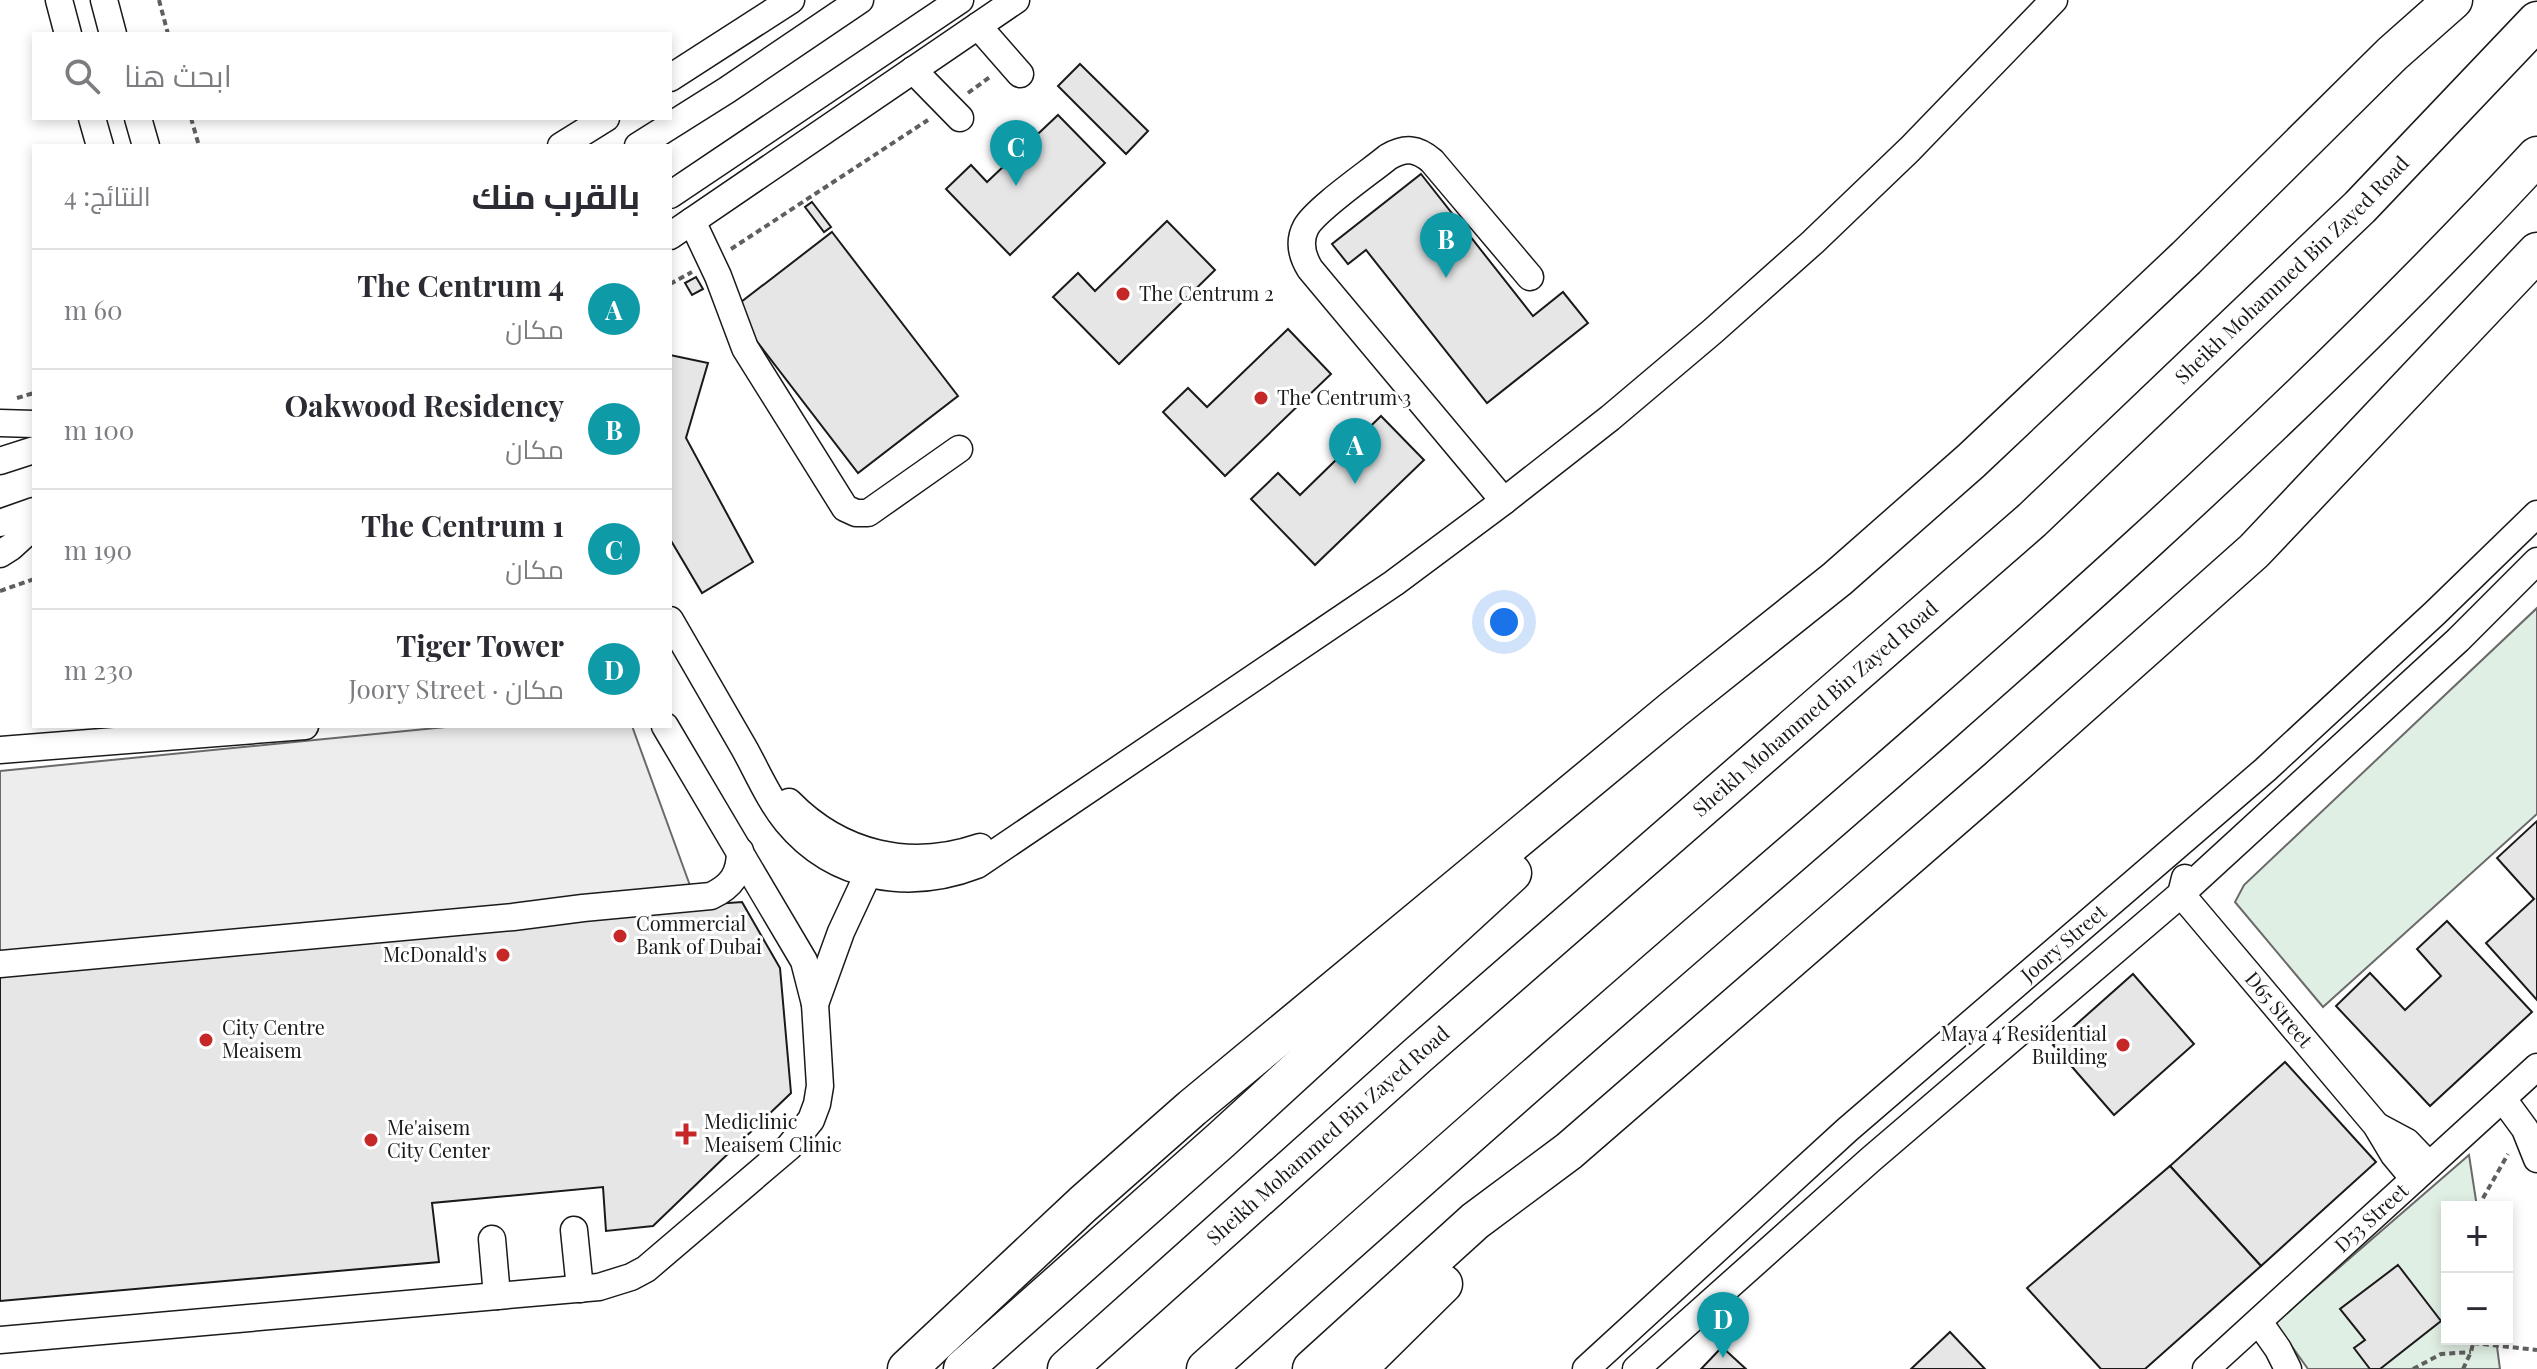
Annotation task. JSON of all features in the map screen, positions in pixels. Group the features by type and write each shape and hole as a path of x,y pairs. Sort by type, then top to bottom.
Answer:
{"highway":[{"path":"2392,54 2435,0"},
{"path":"907,1369 1083,1204 1192,1108 1674,709 1837,579 1971,461 2155,288 2392,54 2453,0"},
{"name":"Sheikh Mohammed Bin Zayed Road","path":"1067,1369 1418,1055 2032,520 2360,207 2537,21"},
{"path":"1206,1369 1470,1132 1949,718 2098,584 2324,372 2537,156"},
{"path":"1312,1369 1475,1221 1569,1151 1998,779 2254,551 2537,252"},
{"path":"963,1369 1221,1140 1487,897 1674,709"},
{"path":"1357,1369 1489,1238 1569,1151"}],"street":[{"path":"59,0 67,32"},
{"path":"104,0 112,32"},
{"path":"672,77 791,0"},
{"path":"641,144 860,0"},
{"path":"672,194 960,0"},
{"path":"672,235 1016,0"},
{"path":"672,623 786,821 814,848 858,871 886,878 924,879 960,872 994,856 1041,820 1294,653 1504,501 1656,379 1813,242 1910,149 2054,0"},
{"path":"978,26 1015,68"},
{"path":"913,70 954,112"},
{"path":"93,120 99,144"},
{"path":"139,120 145,144"},
{"path":"564,144 603,120"},
{"path":"1504,501 1310,269 1301,248 1302,237 1314,218 1378,166 1399,151 1411,149 1423,153 1432,161 1530,277"},
{"path":"692,221 745,348 845,508 856,513 868,513 959,449"},
{"path":"0,423 32,424"},
{"path":"0,461 32,451"},
{"path":"0,523 32,512"},
{"name":"Joory Street","path":"1586,1369 1847,1130 2265,770 2424,624 2537,514"},
{"path":"0,554 32,528"},
{"name":"Joory Street","path":"1636,1369 1870,1160 2181,894 2458,640 2537,561"},
{"path":"142,740 178,728"},
{"path":"0,750 282,728"},
{"path":"0,1340 616,1284 646,1269 801,1135 817,1104 820,1086 815,1004 804,961 666,728"},
{"path":"749,758 792,804 826,833 867,852 889,857 922,859 956,855 1000,840 1041,820"},
{"path":"2181,894 2186,873 2197,856 2260,796 2266,780 2265,770"},
{"path":"0,964 711,896 724,890 734,879 740,866 740,851"},
{"path":"804,961 813,962 819,955 858,871"},
{"path":"815,1004 841,932 858,871"},
{"name":"D65 Street","path":"2181,894 2376,1125 2398,1161 2422,1172"},
{"name":"D53 Street","path":"2206,1369 2537,1067"},
{"path":"2503,1099 2525,1129 2537,1159"},
{"path":"574,1230 580,1289"},
{"path":"492,1239 497,1296"},
{"path":"2251,1329 2276,1369"},
{"path":"2251,1329 2278,1349 2288,1369"}],"path":[{"path":"159,0 167,32"},
{"path":"672,283 954,112 1015,68"},
{"path":"192,120 198,144"},
{"path":"0,591 32,580"},
{"path":"2482,1201 2525,1129"},
{"path":"2463,1369 2473,1345"},
{"path":"2502,1345 2537,1350"},
{"path":"2413,1369 2441,1354 2471,1352"}],"green space":[{"path":"2537,608 2537,814 2323,1007 2235,902 2244,885"},
{"path":"2469,1155 2476,1201 2441,1201 2441,1345 2497,1345 2500,1369 2308,1369 2275,1323"}],"shaded area":[{"path":"436,728 633,728 692,891 0,953 0,771"}],"building":[{"path":"1080,64 1148,131 1126,154 1058,86"},
{"path":"1058,115 1105,163 1010,255 946,189 971,165 987,182"},
{"path":"1421,174 1533,316 1563,292 1588,323 1487,403 1366,250 1348,264 1332,244"},
{"path":"812,202 831,227 824,232 805,207"},
{"name":"The Centrum 2","path":"1167,221 1215,270 1119,364 1053,297 1078,273 1095,291"},
{"path":"832,232 958,396 858,473 732,309"},
{"path":"696,277 703,289 692,295 685,283"},
{"name":"The Centrum 3","path":"1288,329 1331,374 1225,476 1163,412 1188,388 1207,407"},
{"path":"672,355 708,363 686,438 753,562 702,593 672,542"},
{"path":"1381,416 1424,460 1315,565 1251,499 1278,473 1300,495"},
{"path":"2537,821 2537,1000 2486,943 2534,899 2497,858"},
{"name":"Me'aisem City Center","path":"742,902 780,968 791,1093 653,1226 606,1231 603,1187 432,1203 439,1262 0,1301 0,974 576,914"},
{"path":"2447,921 2532,1012 2430,1106 2336,1006 2370,973 2405,1010 2441,976 2417,949"},
{"name":"Maya 4 Residential Building","path":"2133,974 2194,1044 2114,1115 2053,1045"},
{"path":"2285,1062 2376,1162 2261,1266 2170,1166"},
{"path":"2170,1166 2261,1266 2145,1369 2101,1369 2027,1288"},
{"path":"2398,1265 2441,1321 2380,1369 2370,1369 2354,1348 2365,1340 2340,1309"},
{"path":"1950,1332 1985,1369 1911,1369"},
{"path":"1722,1347 1746,1369 1701,1369"}],"place":[{"name":"The Centrum 1","path":"1016,186"},
{"name":"Oakwood Residency","path":"1446,278"},
{"name":"The Centrum 2","path":"1123,294"},
{"name":"The Centrum 3","path":"1261,398"},
{"name":"The Centrum 4","path":"1355,484"},
{"name":"Commercial Bank of Dubai","path":"620,936"},
{"name":"McDonald's","path":"503,955"},
{"name":"City Centre Meaisem","path":"206,1040"},
{"name":"Maya 4 Residential Building","path":"2123,1045"},
{"name":"Mediclinic Meaisem Clinic","path":"686,1134"},
{"name":"Me'aisem City Center","path":"371,1140"},
{"name":"Tiger Tower","path":"1723,1358"}]}
